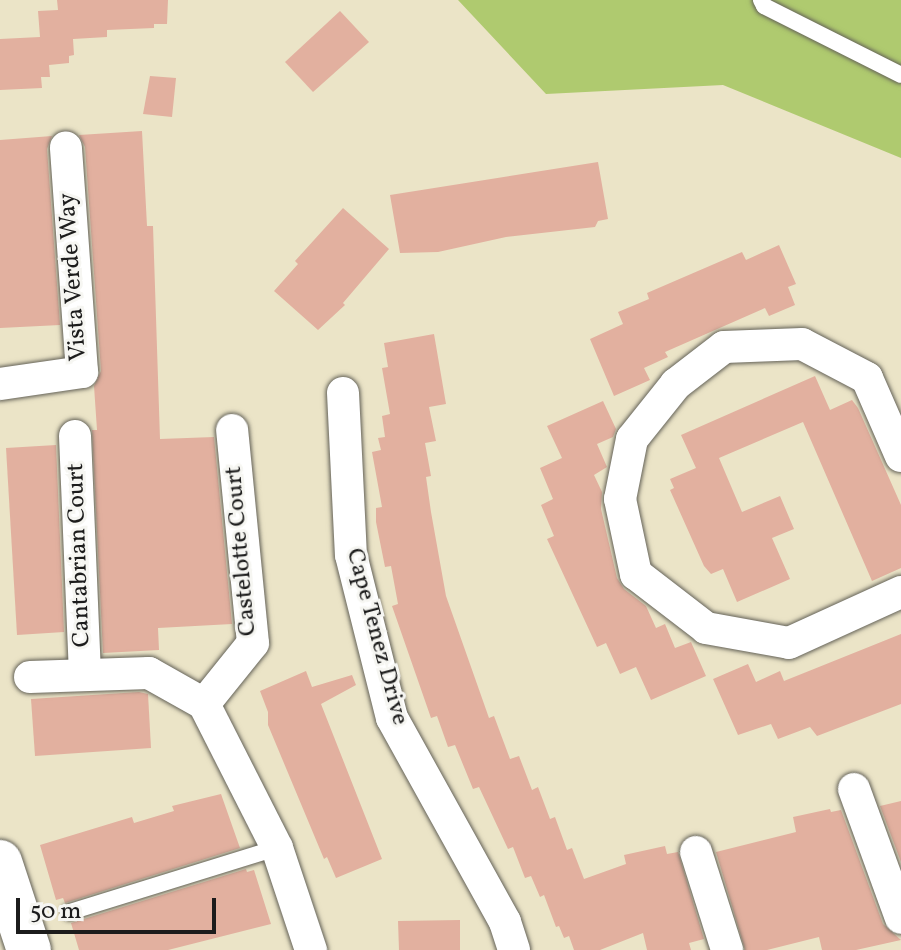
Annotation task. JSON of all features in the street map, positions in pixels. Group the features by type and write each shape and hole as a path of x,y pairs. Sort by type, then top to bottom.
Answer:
{"main road":[{"path":"0,862 29,950"}],"street":[{"name":"Vista Verde Way","path":"0,384 82,372 66,148"},
{"path":"901,456 867,378 802,344 724,347 676,384 632,439 620,499 636,574 706,628 789,643 901,592"},
{"name":"Cape Tenez Drive","path":"343,393 351,555 392,718 505,922 514,950"},
{"name":"Castelotte Court","path":"204,704 253,643 232,430"},
{"name":"Cantabrian Court","path":"75,436 85,673"},
{"path":"30,677 149,673 204,704 277,848 311,950"},
{"path":"854,789 901,918"},
{"path":"696,852 727,950"}],"lane":[{"path":"761,0 764,6 901,75"},
{"path":"70,912 277,848"}],"green space":[{"path":"458,0 901,0 901,158 723,85 546,94"}],"building":[{"path":"57,0 168,0 167,24 154,24 154,28 107,30 107,37 73,39 74,55 69,56 69,63 49,65 50,77 41,77 42,88 0,90 0,39 40,37 38,11 58,10"},
{"path":"340,11 369,42 313,92 285,62"},
{"path":"150,76 176,78 172,117 143,114"},
{"path":"142,131 147,226 153,226 160,439 214,437 232,624 158,628 159,650 103,653 92,430 97,430 94,386 101,371 85,147 79,135"},
{"path":"52,136 47,149 60,325 0,328 0,140"},
{"path":"598,162 608,219 598,221 595,227 506,237 438,252 400,253 390,195"},
{"path":"343,208 389,249 343,303 345,305 318,330 274,291 298,264 295,261"},
{"path":"779,245 796,284 788,287 795,305 769,316 765,308 665,352 668,357 644,368 650,380 614,396 590,339 623,324 618,312 649,299 647,293 742,252 746,260"},
{"path":"434,334 446,404 429,407 436,441 425,443 431,476 426,477 431,512 446,596 489,718 494,716 510,759 519,756 532,790 538,787 550,819 555,817 567,850 572,848 584,879 626,864 624,855 665,846 667,854 678,852 704,939 689,943 691,950 647,950 643,933 600,950 574,950 569,936 564,938 559,926 556,927 544,895 540,897 531,876 525,878 513,847 508,849 479,787 473,789 455,745 448,747 437,716 431,718 392,606 398,604 391,566 385,567 376,522 376,508 382,507 372,452 381,450 378,438 385,437 382,416 390,414 382,368 388,367 384,343"},
{"path":"815,376 830,410 852,400 858,408 901,505 901,568 872,581 803,422 719,458 742,512 780,496 794,529 772,538 790,579 737,602 723,569 711,574 704,566 670,490 674,488 670,479 696,468 681,435"},
{"path":"603,401 616,429 613,437 597,444 607,467 594,475 602,492 601,509 617,578 624,589 646,606 656,628 665,624 675,648 691,642 706,676 651,700 636,667 620,674 606,643 597,647 547,539 554,536 541,505 553,499 540,468 562,458 547,426"},
{"path":"56,445 64,632 17,635 6,448"},
{"path":"901,634 901,704 817,736 810,727 778,739 771,724 738,735 713,679 748,664 756,682 780,671 784,681"},
{"path":"306,671 312,687 352,675 356,685 321,704 382,859 336,878 327,857 324,859 268,725 268,712 260,691"},
{"path":"148,694 151,748 35,756 31,699"},
{"path":"221,794 240,848 65,903 63,898 56,900 40,845 132,817 134,823 174,811 172,806"},
{"path":"901,801 901,862 880,806"},
{"path":"830,809 831,812 841,810 883,924 901,940 856,950 822,950 819,937 767,950 745,950 716,852 796,832 793,817"},
{"path":"246,869 247,872 254,870 271,924 168,950 79,950 71,923"},
{"path":"460,920 460,950 399,950 398,921"}]}
